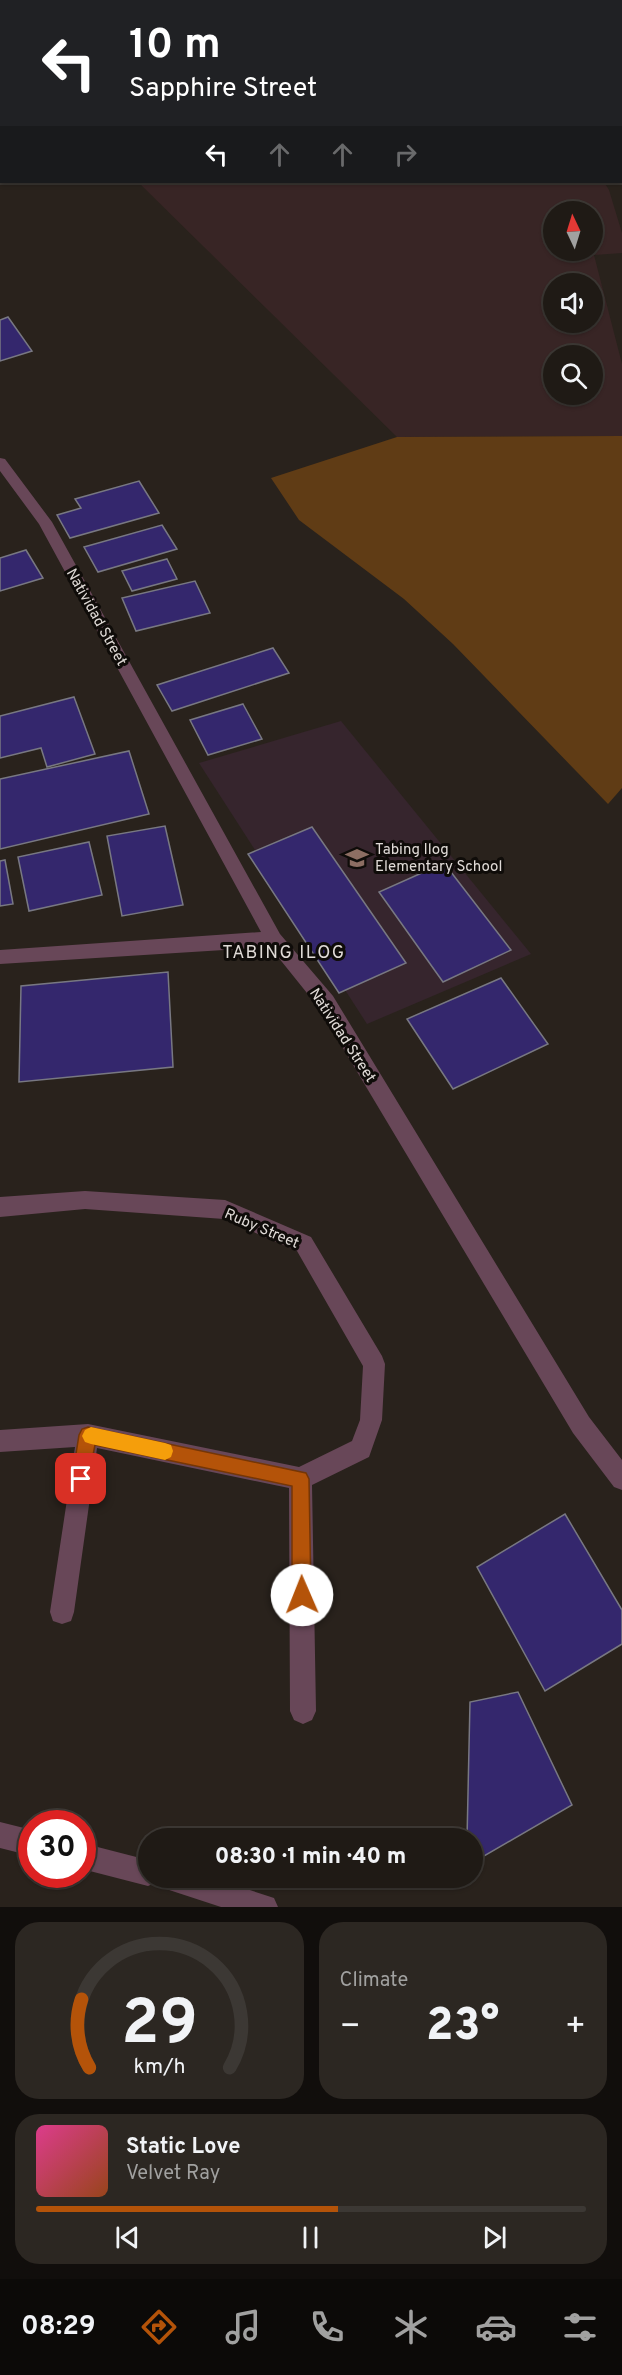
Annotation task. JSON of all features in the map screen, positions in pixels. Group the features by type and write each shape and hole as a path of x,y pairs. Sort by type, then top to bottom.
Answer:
{"street":[{"name":"Natividad Street","path":"0,462 45,522 274,939 326,1002 580,1425 622,1479"},
{"path":"0,957 274,939"},
{"name":"Ruby Street","path":"0,1207 85,1200 225,1210 304,1244 374,1364 371,1420 361,1449 300,1479"},
{"path":"62,1612 88,1435"},
{"path":"0,1441 88,1435 300,1479 303,1711"},
{"path":"0,1836 18,1840"},
{"path":"96,1860 138,1870"},
{"path":"202,1888 266,1907"}],"shaded area":[{"path":"139,183 605,183 609,190 622,233 622,253 603,254 603,201 543,201 543,261 596,261 599,273 543,273 543,333 603,333 603,290 622,364 622,436 397,437"},
{"path":"622,436 622,788 608,804 453,644 404,599 299,520 271,478 397,437"},
{"name":"Tabing Ilog Elementary School","path":"341,721 531,954 367,1024 199,763"}],"building":[{"path":"8,317 32,351 0,361 0,320"},
{"path":"139,481 159,513 70,538 57,515 81,508 75,499"},
{"path":"162,525 177,549 98,572 84,547"},
{"path":"26,550 43,578 0,591 0,558"},
{"path":"167,559 177,579 132,591 122,571"},
{"path":"195,581 210,613 136,631 122,598"},
{"path":"273,648 289,673 172,711 157,685"},
{"path":"74,697 95,754 47,767 41,748 0,758 0,716"},
{"path":"243,704 262,739 208,755 190,720"},
{"path":"129,751 149,814 0,849 0,779"},
{"path":"165,826 183,905 122,916 107,836"},
{"path":"312,827 406,963 339,993 248,854"},
{"path":"89,842 102,895 29,911 18,857"},
{"path":"5,860 13,904 0,906 0,861"},
{"path":"444,863 511,950 443,982 379,892"},
{"path":"168,972 173,1067 19,1082 21,986"},
{"path":"501,978 548,1044 453,1089 407,1019"},
{"path":"565,1514 622,1610 622,1644 545,1691 477,1567"},
{"path":"518,1692 572,1805 483,1857 483,1828 467,1828 470,1702"}],"slow traffic":[{"path":"91,1436 165,1451"}],"place":[{"name":"Tabing Ilog Elementary School","path":"357,858"}],"district":[{"name":"TABING ILOG","path":"284,952"}],"route":[{"path":"81,1479 88,1435 300,1479 302,1595"}]}
